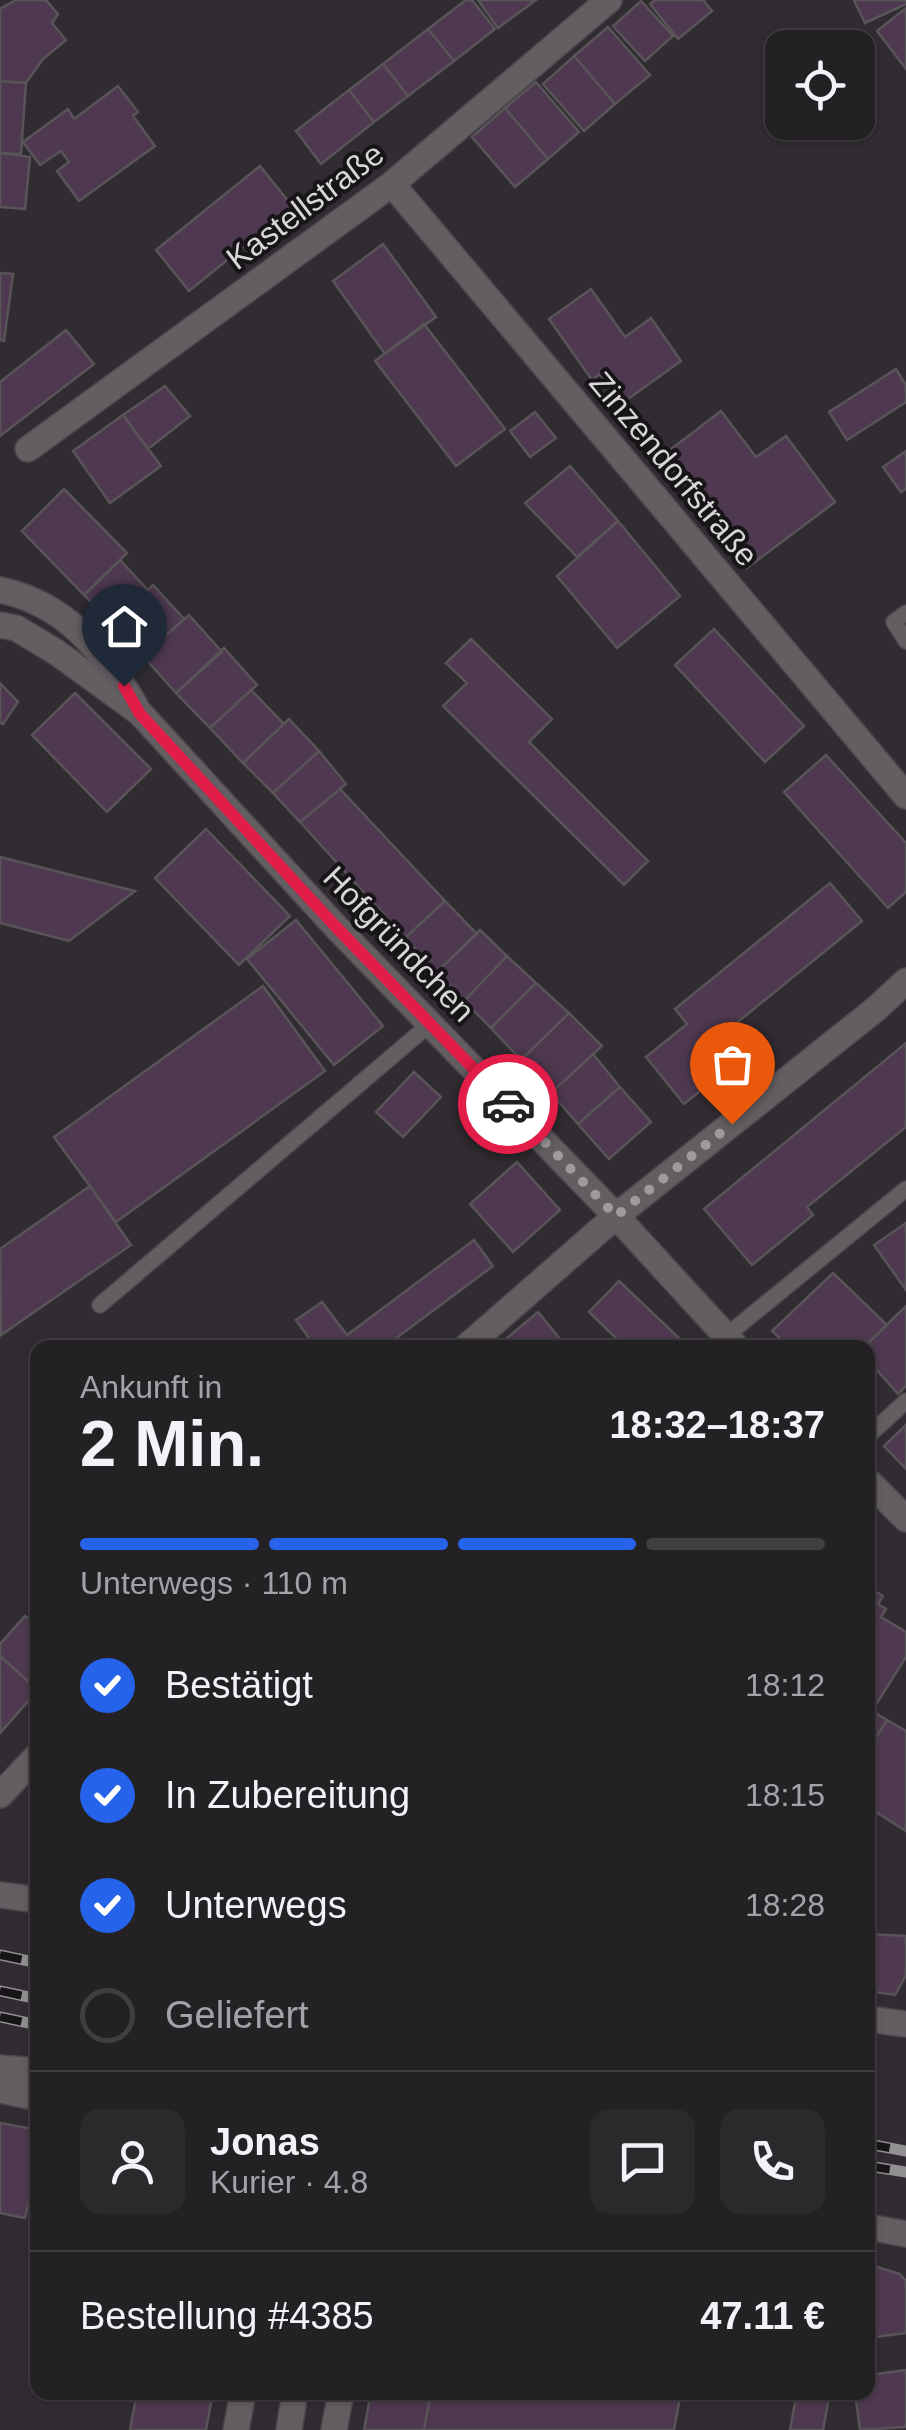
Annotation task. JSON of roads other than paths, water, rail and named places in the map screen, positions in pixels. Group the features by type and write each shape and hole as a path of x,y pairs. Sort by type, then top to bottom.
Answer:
{"street":[{"name":"Kastellstraße","path":"28,449 392,184 609,0"},
{"name":"Zinzendorfstraße","path":"392,184 906,796"},
{"name":"Hofgründchen","path":"0,590 48,606 73,624 108,659 140,714"},
{"name":"Hofgründchen","path":"0,625 16,628 56,652 140,714 336,927 616,1216 730,1340"},
{"path":"474,1340 616,1216 906,982"},
{"path":"875,1488 906,1519"},
{"path":"0,1795 30,1763"},
{"path":"0,1895 30,1899"},
{"path":"875,2020 906,2024"},
{"path":"0,2068 30,2070"},
{"path":"0,2090 30,2096"},
{"path":"875,2228 906,2234"},
{"path":"236,2430 242,2400"},
{"path":"289,2430 294,2400"},
{"path":"334,2430 340,2400"}],"lane":[{"path":"906,613 894,622 906,642"},
{"path":"100,1304 430,1024"},
{"path":"734,1340 906,1188"},
{"path":"875,1430 906,1401"}],"railway":[{"path":"0,1955 30,1961"},
{"path":"0,1991 30,1997"},
{"path":"0,2017 30,2023"},
{"path":"875,2145 906,2151"},
{"path":"875,2167 906,2172"}]}
